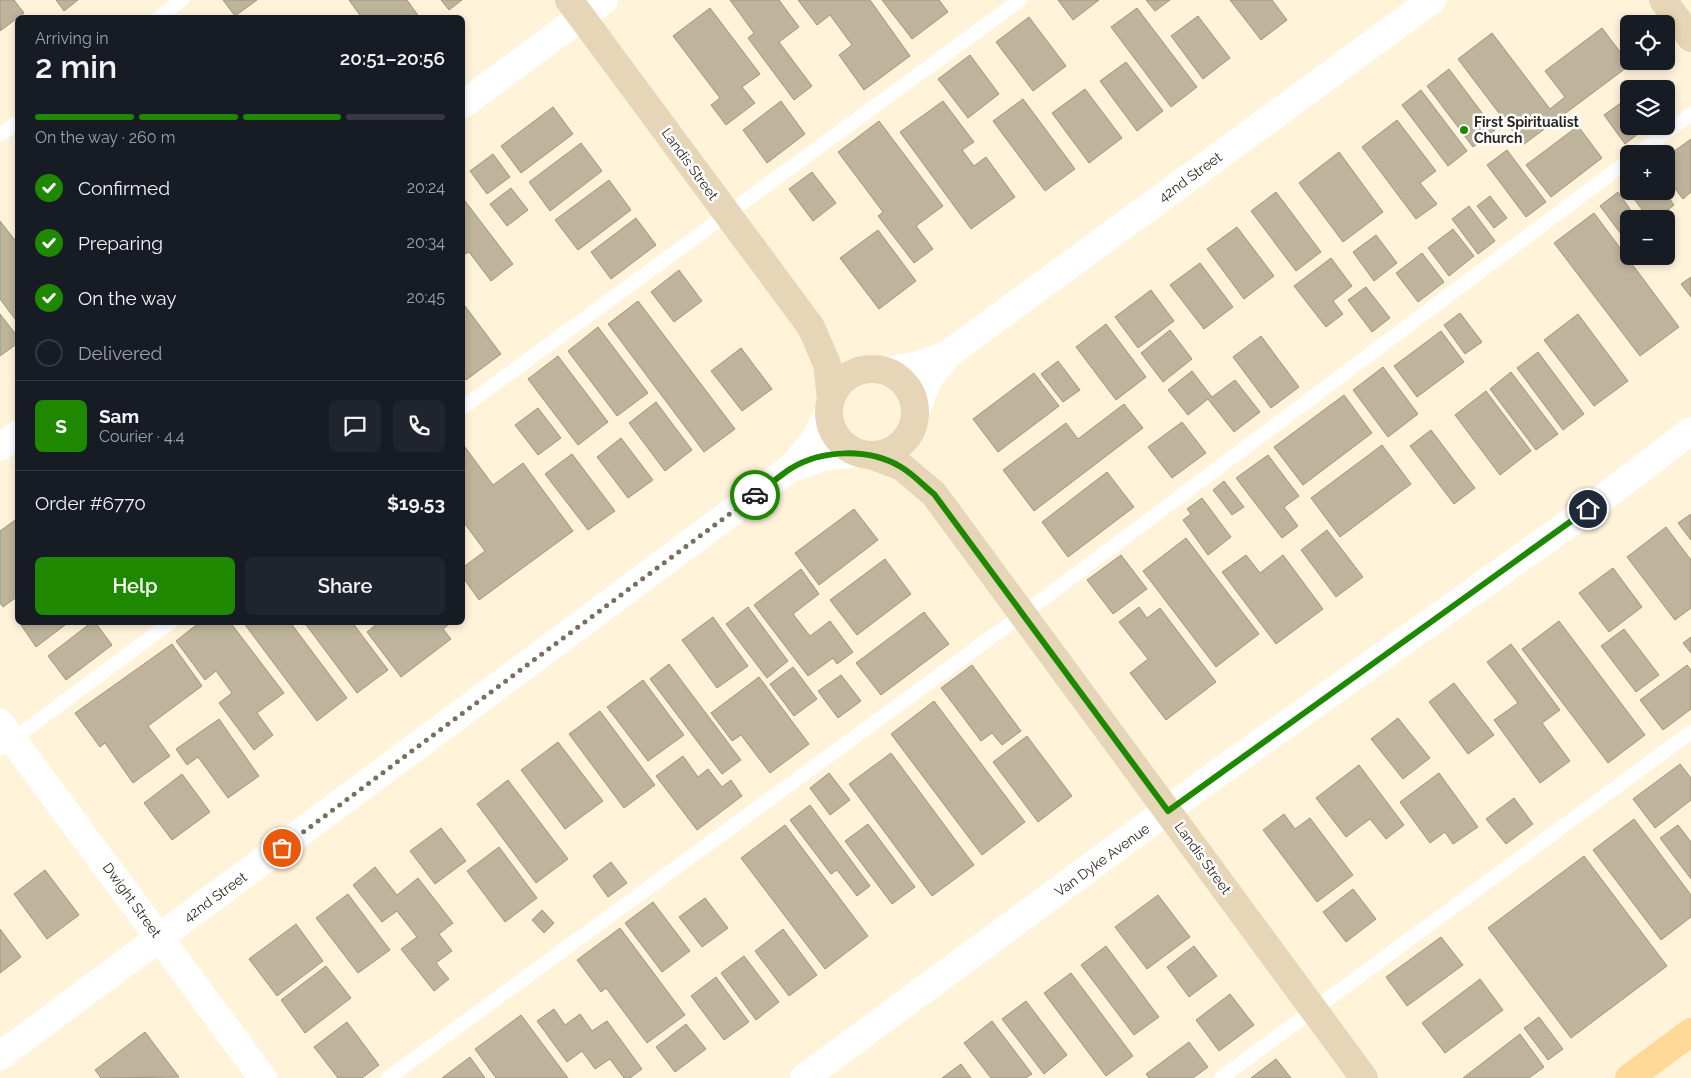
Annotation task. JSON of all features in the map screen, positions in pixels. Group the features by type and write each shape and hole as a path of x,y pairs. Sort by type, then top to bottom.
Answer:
{"main road":[{"path":"1629,1078 1688,1041"}],"street":[{"path":"465,102 576,8 604,0"},
{"name":"42nd Street","path":"879,370 919,365 948,354 1432,0"},
{"path":"1663,0 1691,38"},
{"name":"Landis Street","path":"576,8 811,328 826,364 830,406"},
{"name":"Landis Street","path":"811,328 841,352 879,370"},
{"name":"42nd Street","path":"915,419 929,378 948,354"},
{"path":"879,370 897,377 907,387 914,399 915,419 907,438 898,447 886,454 866,454 847,447 837,438 831,426 830,406 837,387 847,377 859,371 879,370"},
{"name":"42nd Street","path":"0,1056 791,468 814,441 830,406"},
{"name":"Landis Street","path":"915,419 919,455 934,494"},
{"name":"Van Dyke Avenue","path":"804,1078 1168,811 1574,520 1691,431"},
{"path":"0,447 15,436"},
{"name":"Landis Street","path":"866,454 902,467 934,494 1364,1078"},
{"name":"42nd Street","path":"791,468 825,456 866,454"},
{"name":"Dwight Street","path":"4,737 160,938 264,1078"}],"lane":[{"path":"162,15 182,0"},
{"path":"465,406 1020,0"},
{"path":"1649,145 1691,114"},
{"path":"0,135 15,124"},
{"path":"388,1078 1023,614 1620,167"},
{"path":"4,737 167,625"},
{"path":"1221,1078 1691,732"}],"building":[{"path":"0,0 14,0 24,13 15,15 15,20 0,31"},
{"path":"56,0 78,0 64,11"},
{"path":"223,0 257,0 236,15 234,15"},
{"path":"349,0 407,0 418,15 360,15"},
{"path":"441,0 462,0 449,10"},
{"path":"730,0 779,0 799,27 779,42 812,86 794,100 748,38 754,33"},
{"path":"798,0 870,0 910,56 864,90 839,55 852,45 830,15 817,25"},
{"path":"882,0 939,0 948,12 912,39"},
{"path":"1058,0 1099,0 1073,20"},
{"path":"1146,0 1170,0 1155,11"},
{"path":"1230,0 1272,0 1287,20 1261,40"},
{"path":"710,8 760,74 742,87 755,103 726,125 711,105 720,98 673,36"},
{"path":"1137,8 1197,87 1171,107 1111,27"},
{"path":"1198,16 1230,58 1203,79 1171,36"},
{"path":"1029,17 1066,66 1033,91 996,42"},
{"path":"1602,28 1620,52 1620,70 1623,70 1523,145 1458,59 1492,33 1550,109 1565,97 1545,71"},
{"path":"970,55 999,94 968,118 938,79"},
{"path":"1126,62 1163,111 1137,131 1100,81"},
{"path":"1449,69 1495,130 1473,147 1427,86"},
{"path":"1085,89 1122,138 1089,163 1052,113"},
{"path":"1421,90 1467,151 1448,166 1402,105"},
{"path":"1023,99 1075,169 1045,191 993,121"},
{"path":"781,101 805,134 767,163 743,130"},
{"path":"943,101 974,142 962,150 974,166 986,157 1015,197 971,229 900,132"},
{"path":"1620,103 1620,135 1636,135 1625,144 1604,115"},
{"path":"553,107 573,134 521,173 501,146"},
{"path":"1397,120 1436,171 1420,183 1437,204 1416,219 1362,147"},
{"path":"879,121 943,206 916,226 933,249 914,263 878,216 883,212 838,152"},
{"path":"1578,126 1602,158 1551,197 1526,165"},
{"path":"1691,139 1691,192 1683,199 1675,189 1675,151"},
{"path":"581,143 602,171 550,211 529,182"},
{"path":"1507,150 1546,202 1526,217 1487,165"},
{"path":"1339,152 1383,212 1343,242 1299,183"},
{"path":"493,154 510,177 487,194 470,171"},
{"path":"812,172 836,203 813,221 789,189"},
{"path":"609,180 631,210 578,250 555,220"},
{"path":"511,188 528,210 507,226 490,204"},
{"path":"1276,192 1321,252 1296,271 1251,211"},
{"path":"1618,192 1620,200 1624,200 1631,210 1620,210 1620,233 1600,206"},
{"path":"1490,196 1507,218 1494,228 1477,206"},
{"path":"1635,200 1670,200 1674,205 1668,210 1642,210"},
{"path":"465,201 513,264 491,281 469,252 465,254"},
{"path":"1469,206 1495,241 1478,254 1452,219"},
{"path":"1594,213 1620,248 1620,265 1633,265 1679,327 1640,356 1554,243"},
{"path":"636,218 656,245 611,279 591,252"},
{"path":"0,221 15,240 15,319 0,299"},
{"path":"1237,227 1274,276 1244,299 1207,249"},
{"path":"1453,229 1474,256 1449,276 1428,248"},
{"path":"878,230 916,281 879,309 840,258"},
{"path":"1376,235 1397,263 1374,281 1353,252"},
{"path":"1422,253 1444,282 1418,302 1396,273"},
{"path":"1331,258 1352,286 1333,301 1343,314 1326,327 1294,286"},
{"path":"1200,263 1233,307 1204,329 1170,285"},
{"path":"679,270 702,301 674,322 651,292"},
{"path":"1691,277 1691,297 1681,284"},
{"path":"1366,287 1390,318 1372,332 1348,300"},
{"path":"1151,290 1174,321 1138,348 1115,317"},
{"path":"638,301 735,429 704,452 608,324"},
{"path":"465,306 501,354 466,380 465,379"},
{"path":"1460,313 1482,342 1465,354 1444,325"},
{"path":"0,314 15,333 15,345 0,356"},
{"path":"1578,314 1628,381 1594,406 1544,340"},
{"path":"1106,324 1146,377 1116,400 1076,347"},
{"path":"598,327 648,393 617,416 568,351"},
{"path":"1170,330 1192,359 1163,382 1141,353"},
{"path":"1441,331 1464,362 1417,397 1394,366"},
{"path":"1261,336 1299,387 1271,408 1233,357"},
{"path":"741,348 772,389 742,411 711,371"},
{"path":"1538,352 1584,414 1563,430 1517,368"},
{"path":"558,356 608,422 578,445 528,379"},
{"path":"1058,361 1080,390 1063,402 1041,374"},
{"path":"1383,367 1418,414 1388,437 1353,390"},
{"path":"1192,371 1212,397 1235,380 1260,412 1234,432 1208,399 1188,415 1168,390"},
{"path":"1511,372 1558,434 1536,450 1490,389"},
{"path":"1034,373 1059,406 998,452 973,419"},
{"path":"1486,391 1531,451 1500,475 1455,415"},
{"path":"1344,395 1372,433 1303,485 1274,447"},
{"path":"656,402 692,450 665,471 629,423"},
{"path":"1124,404 1143,428 1034,511 1003,470 1066,423 1078,439"},
{"path":"538,408 561,438 538,455 515,425"},
{"path":"1182,422 1206,453 1172,478 1148,447"},
{"path":"1431,430 1475,488 1454,504 1410,446"},
{"path":"621,438 653,480 628,498 597,457"},
{"path":"1382,445 1411,484 1340,537 1311,498"},
{"path":"465,447 493,485 523,463 573,531 479,600 465,580 465,566 485,551 465,524"},
{"path":"572,454 615,511 588,530 545,474"},
{"path":"1268,455 1299,496 1284,507 1298,526 1282,538 1236,478"},
{"path":"1107,472 1134,507 1068,557 1042,522"},
{"path":"1224,481 1244,507 1232,515 1213,490"},
{"path":"1202,498 1231,537 1208,555 1183,520 1191,514 1187,509"},
{"path":"854,509 878,540 819,585 795,553"},
{"path":"1691,514 1691,540 1678,523"},
{"path":"15,520 15,598 3,607 0,603 0,531"},
{"path":"1666,527 1691,560 1691,608 1675,620 1627,557"},
{"path":"1327,530 1363,577 1336,597 1301,550"},
{"path":"1186,538 1259,634 1216,667 1143,571"},
{"path":"1121,555 1147,589 1113,614 1087,580"},
{"path":"1246,555 1260,573 1283,555 1323,609 1276,644 1222,572"},
{"path":"885,559 911,594 857,635 830,600"},
{"path":"1613,568 1642,607 1609,632 1579,593"},
{"path":"801,569 819,594 793,614 810,636 830,621 853,652 837,664 833,658 808,676 754,605"},
{"path":"748,607 788,661 767,678 726,624"},
{"path":"1139,607 1147,618 1160,608 1216,682 1166,720 1130,673 1148,659 1119,622"},
{"path":"924,612 949,644 881,695 856,663"},
{"path":"713,617 748,666 717,688 682,640"},
{"path":"1559,621 1645,735 1608,763 1522,649"},
{"path":"21,625 65,625 36,647"},
{"path":"88,625 97,625 112,645 66,680 48,656"},
{"path":"196,625 232,625 284,693 257,713 273,735 254,750 219,703 232,693 216,671 205,680 176,641"},
{"path":"245,625 292,625 347,698 317,721"},
{"path":"306,625 354,625 388,670 357,693"},
{"path":"375,625 448,625 443,629 451,639 401,677 367,632"},
{"path":"1624,629 1659,675 1636,692 1601,646"},
{"path":"1691,637 1691,653 1683,643"},
{"path":"172,644 202,686 148,726 170,756 133,783 105,743 100,747 75,713"},
{"path":"1511,644 1560,710 1542,723 1570,761 1540,783 1494,720 1518,703 1487,662"},
{"path":"669,664 741,760 722,774 650,679"},
{"path":"972,665 1021,731 1002,745 992,733 981,741 941,688"},
{"path":"1687,665 1691,670 1691,709 1663,730 1640,700"},
{"path":"793,667 817,699 794,716 770,684"},
{"path":"841,675 861,701 838,718 818,691"},
{"path":"759,677 809,744 770,773 741,735 732,741 711,713"},
{"path":"643,680 684,735 648,761 607,707"},
{"path":"1454,683 1494,735 1468,754 1429,702"},
{"path":"934,701 1025,822 982,855 891,734"},
{"path":"600,711 655,785 624,808 569,734"},
{"path":"1398,718 1430,758 1403,779 1371,739"},
{"path":"219,719 259,776 228,798 198,757 187,765 176,749"},
{"path":"1027,736 1072,796 1038,822 993,762"},
{"path":"558,742 603,801 565,829 521,770"},
{"path":"891,753 974,865 932,896 849,784"},
{"path":"683,756 698,777 708,769 722,787 731,780 742,796 697,830 656,776"},
{"path":"1680,764 1691,778 1691,800 1655,828 1633,799"},
{"path":"1359,765 1404,825 1386,839 1370,819 1346,837 1316,798"},
{"path":"829,773 850,800 830,815 810,788"},
{"path":"1439,773 1478,827 1453,844 1445,832 1430,843 1400,802"},
{"path":"182,774 210,812 172,840 144,803"},
{"path":"508,780 568,859 536,883 477,804"},
{"path":"1514,798 1533,824 1506,844 1486,819"},
{"path":"810,805 870,886 857,896 837,870 831,874 790,820"},
{"path":"1284,814 1295,829 1310,818 1353,875 1317,902 1263,830"},
{"path":"1634,819 1691,895 1691,917 1661,940 1593,850"},
{"path":"868,824 915,887 892,904 845,841"},
{"path":"785,825 868,936 825,969 741,858"},
{"path":"1678,825 1691,842 1691,879 1660,838"},
{"path":"441,828 466,861 435,884 410,851"},
{"path":"499,847 537,898 505,922 467,871"},
{"path":"1584,856 1667,966 1571,1038 1488,928"},
{"path":"611,862 627,883 608,897 593,876"},
{"path":"375,867 397,895 418,878 453,923 439,934 452,951 436,963 449,979 434,991 401,949 417,937 397,911 382,922 353,885"},
{"path":"45,870 79,915 47,939 14,894"},
{"path":"1353,889 1376,919 1346,942 1323,912"},
{"path":"348,894 390,950 358,973 316,918"},
{"path":"1158,895 1190,937 1147,969 1115,927"},
{"path":"705,898 728,928 702,947 679,917"},
{"path":"653,902 690,951 662,972 625,923"},
{"path":"542,910 554,923 544,933 532,920"},
{"path":"296,924 323,961 277,996 249,959"},
{"path":"620,928 685,1015 647,1043 606,988 601,992 577,960"},
{"path":"0,929 21,957 0,973"},
{"path":"783,929 817,975 789,996 755,951"},
{"path":"1441,937 1463,965 1407,1006 1386,977"},
{"path":"1106,946 1159,1017 1134,1035 1081,965"},
{"path":"1194,946 1217,976 1189,997 1167,967"},
{"path":"744,956 779,1002 756,1020 721,973"},
{"path":"326,966 351,998 305,1033 281,1000"},
{"path":"1071,973 1133,1056 1106,1076 1044,993"},
{"path":"716,977 749,1022 724,1040 691,996"},
{"path":"1480,979 1503,1010 1445,1053 1422,1023"},
{"path":"1230,994 1254,1025 1219,1051 1196,1020"},
{"path":"1026,1001 1067,1055 1044,1074 1002,1019"},
{"path":"554,1009 565,1025 580,1014 592,1031 607,1021 642,1069 630,1078 624,1078 610,1059 595,1069 582,1051 567,1062 537,1021"},
{"path":"521,1015 568,1078 496,1078 475,1049"},
{"path":"1539,1017 1563,1049 1548,1060 1524,1028"},
{"path":"992,1021 1032,1074 1026,1078 991,1078 964,1043"},
{"path":"347,1022 379,1065 362,1078 338,1078 314,1047"},
{"path":"686,1024 706,1049 675,1072 656,1047"},
{"path":"145,1032 179,1077 101,1078 95,1070"},
{"path":"1520,1034 1544,1067 1529,1078 1463,1078"},
{"path":"1189,1042 1208,1067 1193,1078 1149,1078 1146,1074"},
{"path":"470,1057 485,1078 442,1078"},
{"path":"1276,1059 1291,1078 1251,1078"},
{"path":"961,1064 971,1078 942,1078"}],"way so far":[{"path":"282,848 755,495"}],"place":[{"name":"First Spiritualist Church","path":"1464,130"}],"route":[{"path":"755,495 791,468 825,456 859,453 902,467 934,494 1168,811 1211,778 1588,509"}]}
